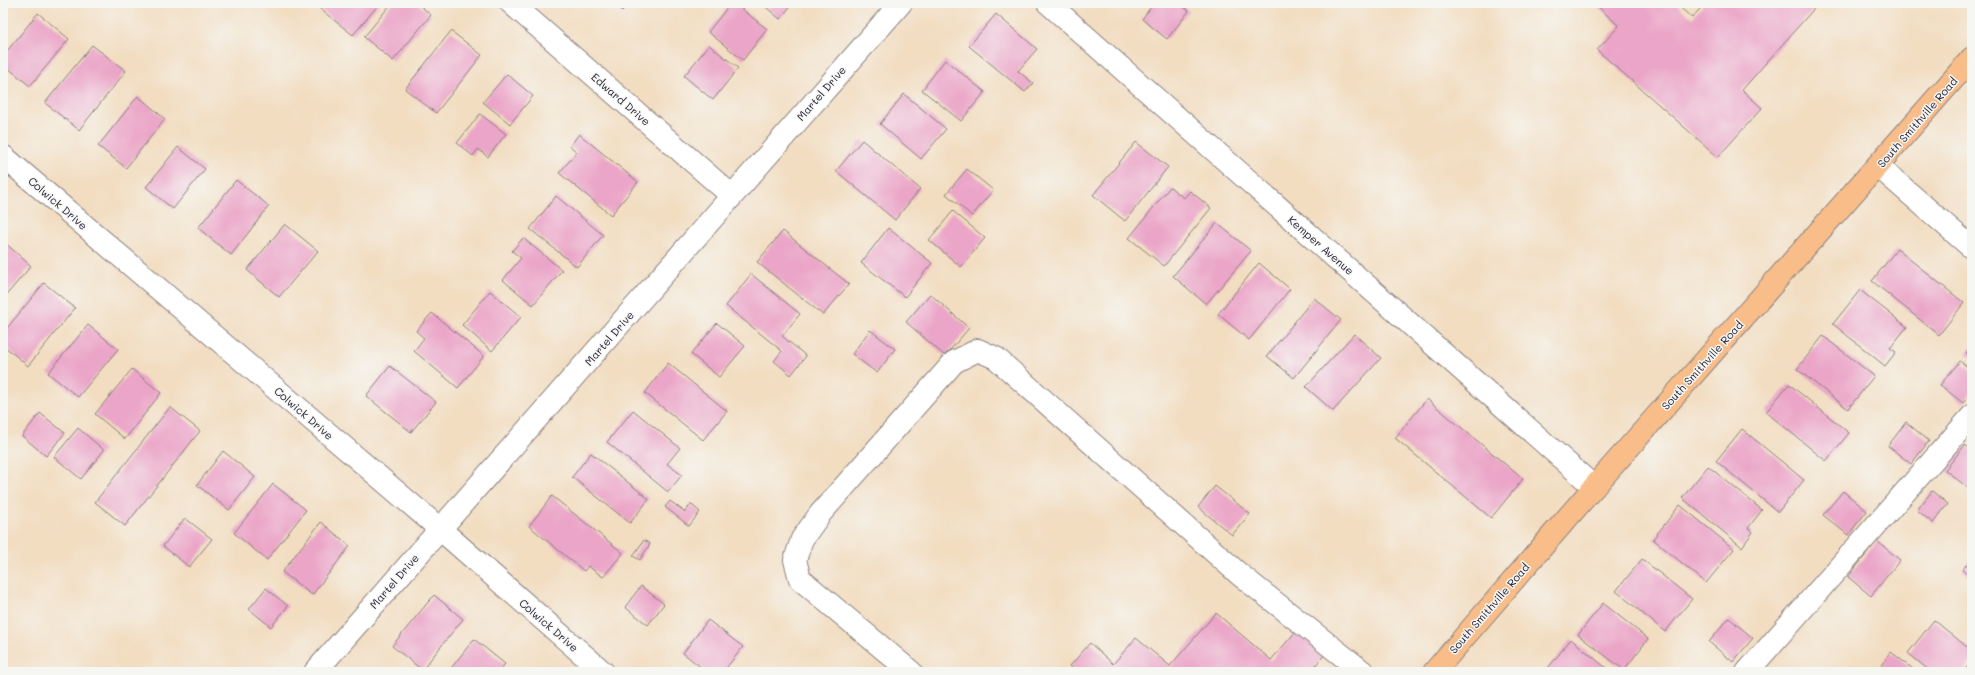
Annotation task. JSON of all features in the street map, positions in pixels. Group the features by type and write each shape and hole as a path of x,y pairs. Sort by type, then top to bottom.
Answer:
{"main road":[{"name":"South Smithville Road","path":"1434,672 1594,487 1972,58"}],"street":[{"name":"Edward Drive","path":"512,3 731,195"},
{"name":"Martel Drive","path":"315,672 605,343 731,195 901,3"},
{"name":"Kemper Avenue","path":"1048,3 1594,487"},
{"name":"Colwick Drive","path":"3,156 440,529 603,672"},
{"path":"1878,166 1972,248"},
{"path":"910,672 800,580 795,560 802,539 820,514 954,362 978,350 996,358 1239,574 1363,672"},
{"path":"1747,672 1972,416"}],"building":[{"path":"325,3 380,3 353,35 320,9"},
{"path":"392,3 417,3 431,15 393,61 364,37"},
{"path":"613,3 629,3 622,11"},
{"path":"731,3 734,3 767,29 743,60 708,32"},
{"path":"761,3 793,3 780,19"},
{"path":"1154,3 1178,3 1189,11 1167,39 1142,19"},
{"path":"1594,3 1675,3 1692,18 1705,3 1819,3 1742,90 1762,108 1718,157 1597,50 1619,26"},
{"path":"38,13 69,39 30,86 3,64 3,56"},
{"path":"996,14 1037,49 1018,71 1033,83 1025,92 969,46"},
{"path":"451,31 482,55 436,113 405,89"},
{"path":"92,45 126,71 79,130 45,103"},
{"path":"709,45 738,68 713,100 684,76"},
{"path":"945,60 985,92 961,121 922,90"},
{"path":"507,74 533,96 510,124 483,102"},
{"path":"904,94 946,129 921,159 880,124"},
{"path":"138,96 165,119 126,168 98,146"},
{"path":"480,114 506,134 488,157 478,149 473,156 457,143"},
{"path":"579,134 638,182 611,215 559,173 577,152 570,146"},
{"path":"862,140 920,189 895,220 836,171"},
{"path":"1136,142 1168,167 1125,221 1093,195"},
{"path":"178,147 205,169 173,209 146,187"},
{"path":"967,169 993,190 972,216 946,194"},
{"path":"236,180 269,206 231,255 198,228"},
{"path":"1170,187 1184,198 1190,191 1211,208 1164,266 1129,238"},
{"path":"556,196 603,235 577,267 530,229"},
{"path":"953,211 985,238 961,267 929,240"},
{"path":"1217,223 1251,251 1206,304 1173,276"},
{"path":"285,224 318,251 279,297 247,270"},
{"path":"888,228 932,263 905,297 861,263"},
{"path":"783,231 849,284 823,315 757,262"},
{"path":"523,238 562,270 533,305 503,280 521,258 512,251"},
{"path":"3,241 31,266 3,299"},
{"path":"1897,249 1964,303 1939,335 1872,281"},
{"path":"1259,263 1290,289 1249,340 1218,314"},
{"path":"751,274 800,314 782,336 806,356 791,375 774,361 782,351 726,306"},
{"path":"44,283 75,308 28,366 3,345 3,333"},
{"path":"1860,290 1907,327 1890,348 1896,352 1885,366 1833,324"},
{"path":"490,291 521,317 492,351 462,325"},
{"path":"930,294 969,328 945,356 906,322"},
{"path":"1314,298 1341,320 1294,378 1267,356"},
{"path":"432,313 484,356 458,388 414,351 424,338 416,331"},
{"path":"717,323 745,346 719,377 691,354"},
{"path":"88,325 118,349 78,397 48,373"},
{"path":"870,330 895,349 877,373 852,354"},
{"path":"1354,334 1381,358 1333,411 1306,387"},
{"path":"1823,336 1874,376 1848,409 1797,369"},
{"path":"1972,345 1972,358 1966,353"},
{"path":"1960,361 1972,371 1972,392 1963,403 1940,385"},
{"path":"668,363 727,411 703,440 645,393"},
{"path":"390,366 436,402 411,432 366,396"},
{"path":"132,369 161,393 125,439 95,414"},
{"path":"1789,384 1849,433 1826,461 1766,412"},
{"path":"1427,399 1523,479 1491,518 1395,438"},
{"path":"170,407 200,431 125,526 95,502"},
{"path":"633,410 680,448 667,464 682,475 668,492 607,442"},
{"path":"40,413 65,433 46,456 22,436"},
{"path":"1906,422 1929,441 1911,464 1888,446"},
{"path":"78,428 104,450 81,479 54,457"},
{"path":"1742,429 1804,480 1778,512 1716,461"},
{"path":"1965,445 1972,450 1972,491 1945,470"},
{"path":"223,451 255,477 229,510 197,485"},
{"path":"591,453 649,499 630,523 572,477"},
{"path":"1708,466 1762,510 1748,528 1753,532 1742,547 1682,498"},
{"path":"273,484 306,510 267,560 234,533"},
{"path":"1215,486 1250,514 1232,535 1198,507"},
{"path":"1843,491 1867,511 1848,535 1823,515"},
{"path":"1932,491 1948,504 1933,523 1917,510"},
{"path":"552,496 623,553 603,577 588,566 584,571 529,526"},
{"path":"670,501 685,512 691,504 700,512 689,526 665,507"},
{"path":"1680,505 1734,549 1706,583 1653,539"},
{"path":"185,518 212,539 189,567 163,546"},
{"path":"321,522 350,546 312,595 282,572"},
{"path":"644,540 650,544 640,560 633,556"},
{"path":"1877,541 1900,560 1871,596 1848,577"},
{"path":"1972,558 1972,578 1962,570"},
{"path":"1642,559 1692,599 1665,632 1616,591"},
{"path":"641,586 664,604 648,625 625,607"},
{"path":"266,588 288,606 271,627 249,609"},
{"path":"434,595 463,619 422,670 392,646"},
{"path":"1603,603 1648,639 1624,670 1578,635"},
{"path":"1216,613 1271,660 1298,629 1326,653 1310,672 1077,672 1070,666 1090,643 1113,664 1136,638 1170,666"},
{"path":"1729,618 1753,638 1733,662 1709,642"},
{"path":"708,620 743,647 723,672 707,672 683,653"},
{"path":"1934,620 1972,651 1972,661 1963,672 1931,672 1908,653"},
{"path":"474,639 505,664 498,672 448,672"},
{"path":"1571,639 1611,672 1553,672 1548,668"},
{"path":"1891,652 1917,672 1876,672"}]}
